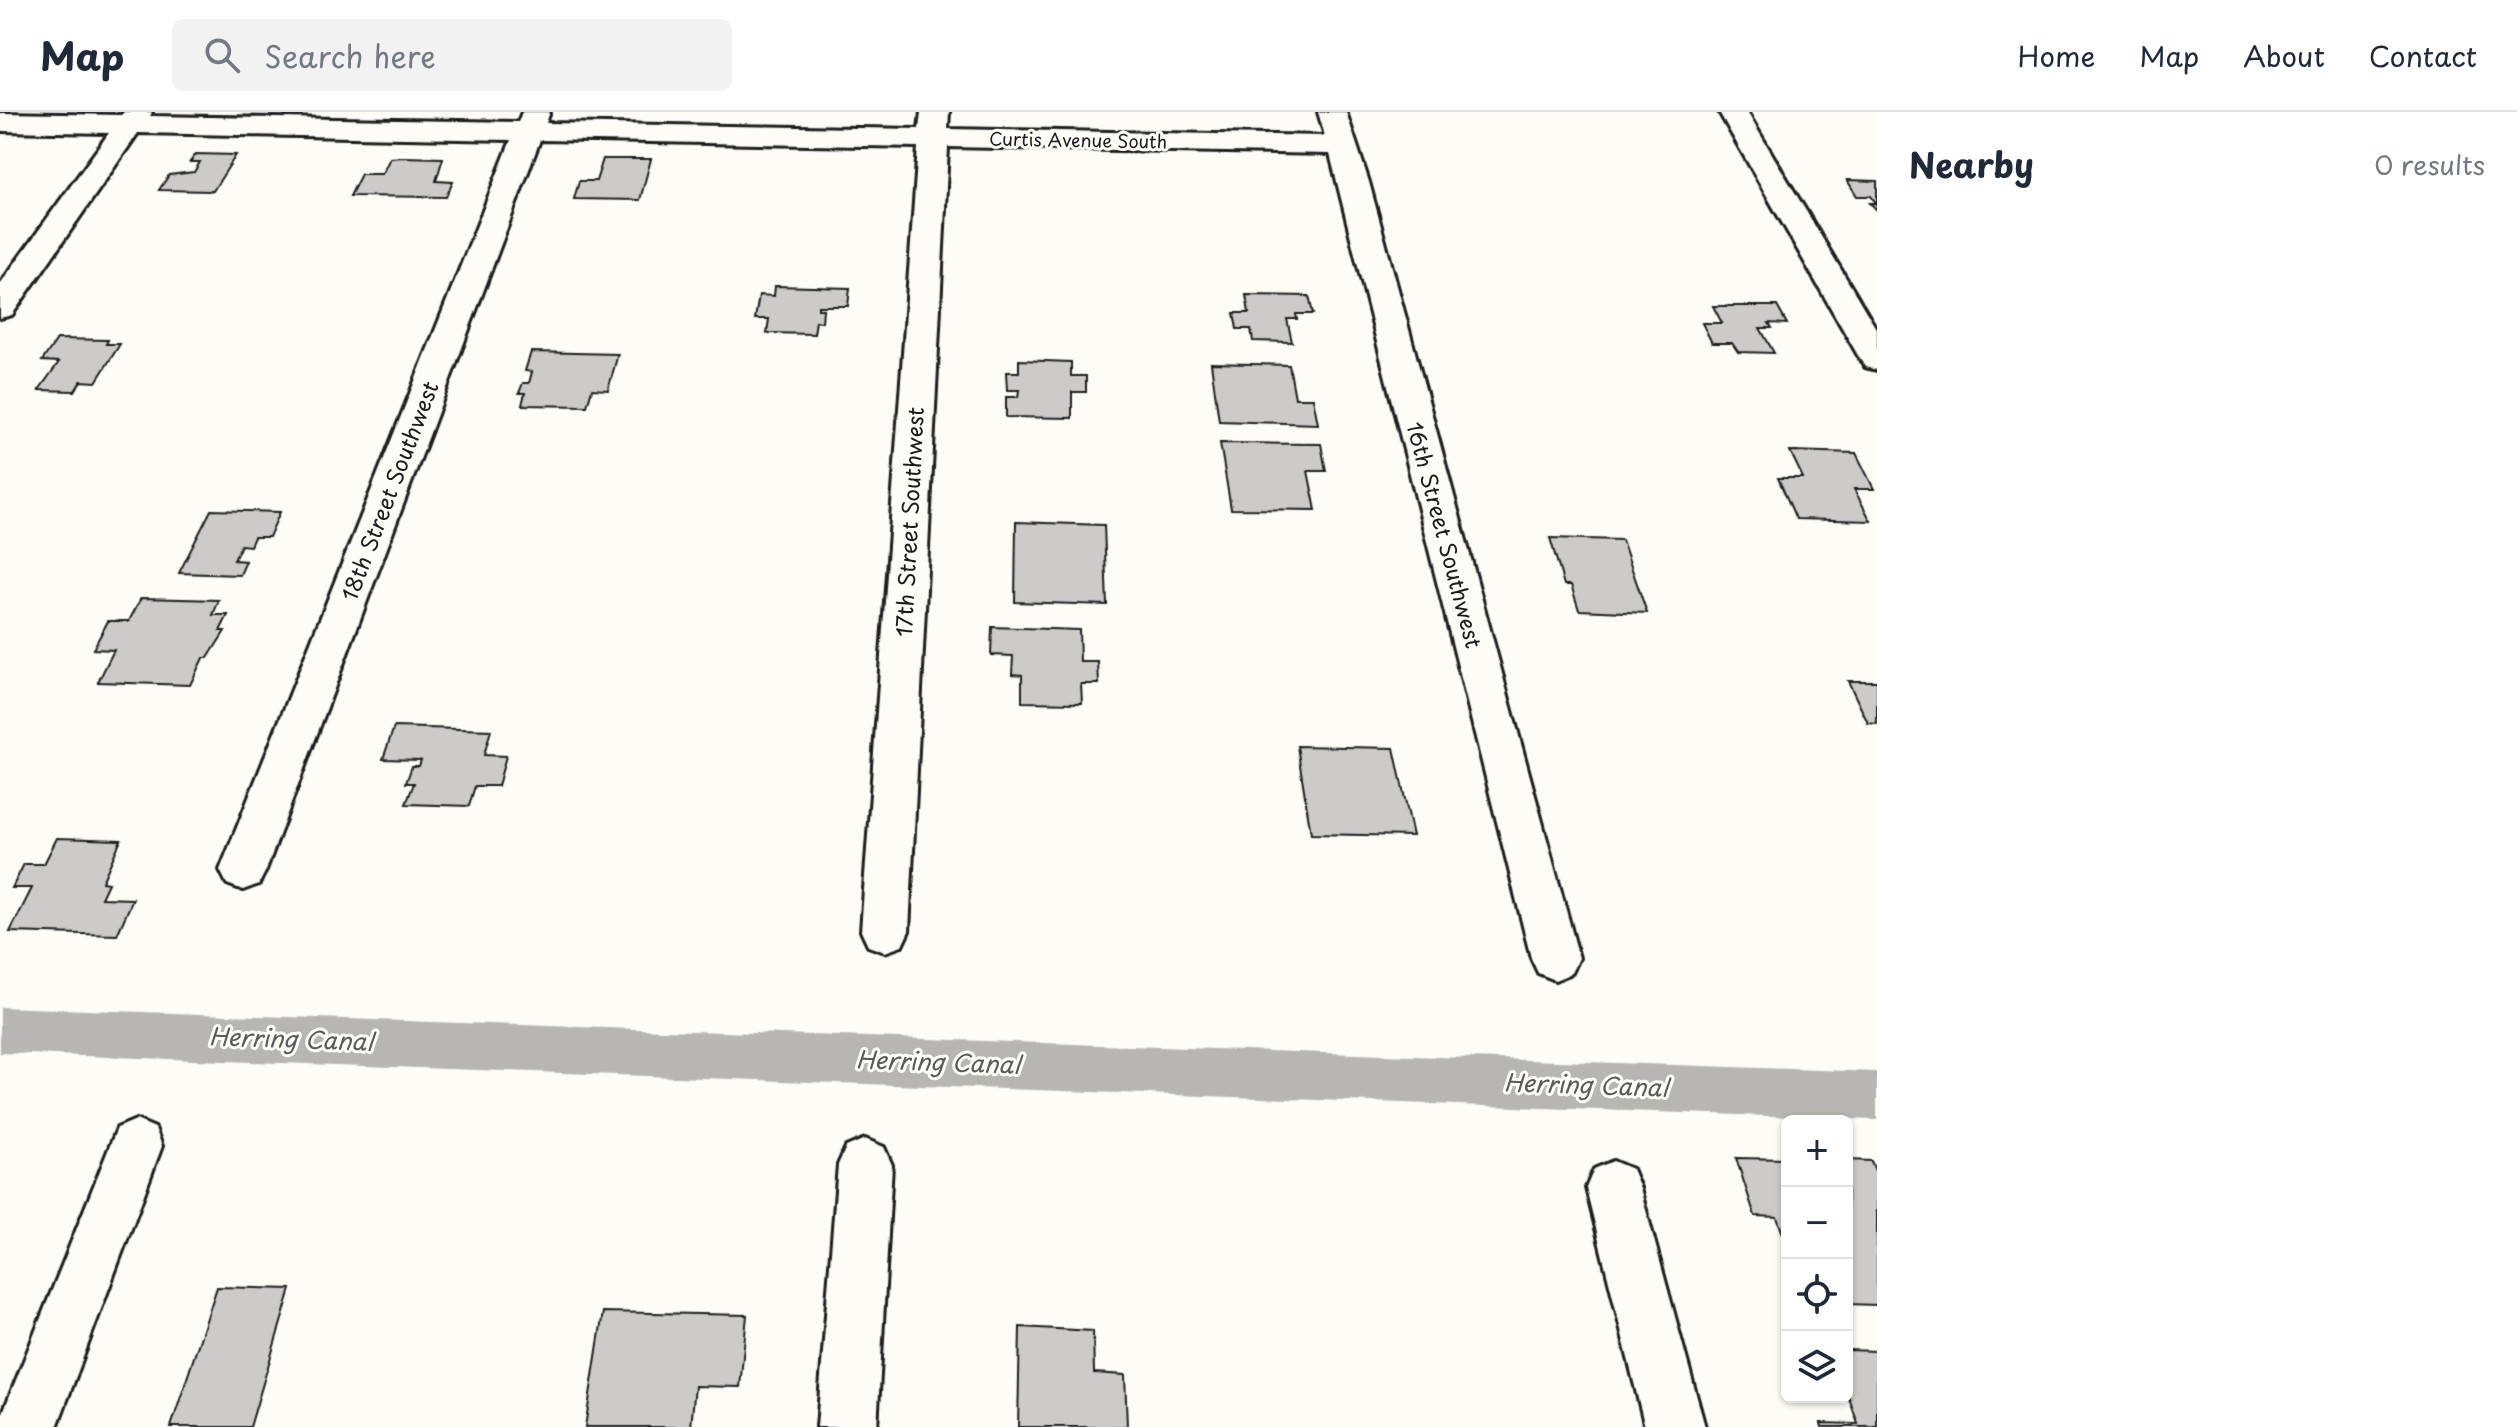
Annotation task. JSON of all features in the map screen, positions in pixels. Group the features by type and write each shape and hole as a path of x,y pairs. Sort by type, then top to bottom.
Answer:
{"street":[{"path":"1733,112 1877,359"},
{"path":"0,308 134,118"},
{"name":"Curtis Avenue South","path":"0,122 134,118 1336,129"},
{"name":"18th Street Southwest","path":"243,870 532,122"},
{"name":"17th Street Southwest","path":"885,931 934,125"},
{"name":"16th Street Southwest","path":"1336,129 1354,182 1555,958"},
{"path":"27,1427 136,1146"},
{"path":"847,1427 865,1165"},
{"path":"1613,1188 1675,1427"}],"building":[{"path":"196,154 236,155 213,191 159,190 169,175 194,172 200,162 190,162"},
{"path":"390,158 443,158 436,181 453,182 446,197 350,196 361,174 382,174"},
{"path":"603,159 651,159 640,200 574,199 579,181 596,181"},
{"path":"1847,180 1877,181 1877,210 1870,203 1876,203 1871,196 1857,196"},
{"path":"775,286 850,288 848,306 818,306 818,309 823,309 822,322 816,321 814,334 767,333 769,319 755,319 759,295 774,296"},
{"path":"1246,295 1309,296 1313,314 1296,314 1297,319 1287,319 1292,342 1253,341 1251,329 1237,329 1234,313 1249,313"},
{"path":"1713,306 1777,306 1787,324 1769,323 1772,328 1760,328 1774,353 1738,352 1732,343 1712,343 1702,323 1722,323"},
{"path":"57,339 108,340 106,344 120,344 96,382 81,381 75,391 39,390 59,362 42,361"},
{"path":"531,352 618,354 608,390 592,389 587,406 522,405 525,393 519,393 523,383 529,383 532,372 525,371"},
{"path":"1019,360 1071,362 1071,376 1086,376 1086,392 1072,392 1072,418 1006,417 1006,397 1018,397 1019,390 1007,390 1006,372 1019,372"},
{"path":"1211,363 1289,365 1295,398 1313,398 1318,424 1219,421"},
{"path":"1220,443 1321,444 1326,471 1308,471 1316,510 1231,509"},
{"path":"1790,451 1856,453 1874,489 1854,489 1871,521 1796,519 1778,478 1803,478"},
{"path":"211,510 280,512 269,537 254,537 250,546 241,545 234,560 246,561 240,575 179,573"},
{"path":"1016,522 1104,525 1107,605 1015,602"},
{"path":"1550,538 1622,540 1647,613 1579,610 1571,585 1564,585"},
{"path":"141,598 219,600 213,615 228,615 220,631 225,631 208,658 203,658 190,685 98,682 114,650 93,649 108,621 129,621"},
{"path":"992,627 1079,630 1080,662 1098,662 1099,684 1081,684 1082,703 1022,702 1022,675 1012,674 1013,656 991,655"},
{"path":"1848,681 1877,681 1877,724 1868,723"},
{"path":"394,727 491,730 484,755 506,756 498,786 475,786 469,806 406,804 414,783 406,783 412,766 419,766 421,760 383,759"},
{"path":"1297,746 1394,748 1413,836 1311,834"},
{"path":"57,838 121,840 102,882 108,883 101,898 133,899 117,935 10,932 32,888 12,888 24,864 44,864"},
{"path":"1736,1158 1781,1159 1781,1229 1777,1217 1755,1216"},
{"path":"1853,1160 1871,1161 1877,1175 1877,1305 1853,1304"},
{"path":"217,1287 291,1289 250,1427 171,1427"},
{"path":"603,1312 747,1315 740,1387 695,1386 691,1427 585,1427"},
{"path":"1020,1327 1093,1331 1094,1373 1125,1375 1127,1427 1018,1427"},
{"path":"1853,1350 1877,1351 1877,1427 1822,1427 1821,1423 1858,1424 1851,1403"}],"waterway":[{"name":"Herring Canal","path":"0,1030 1877,1096"}]}
